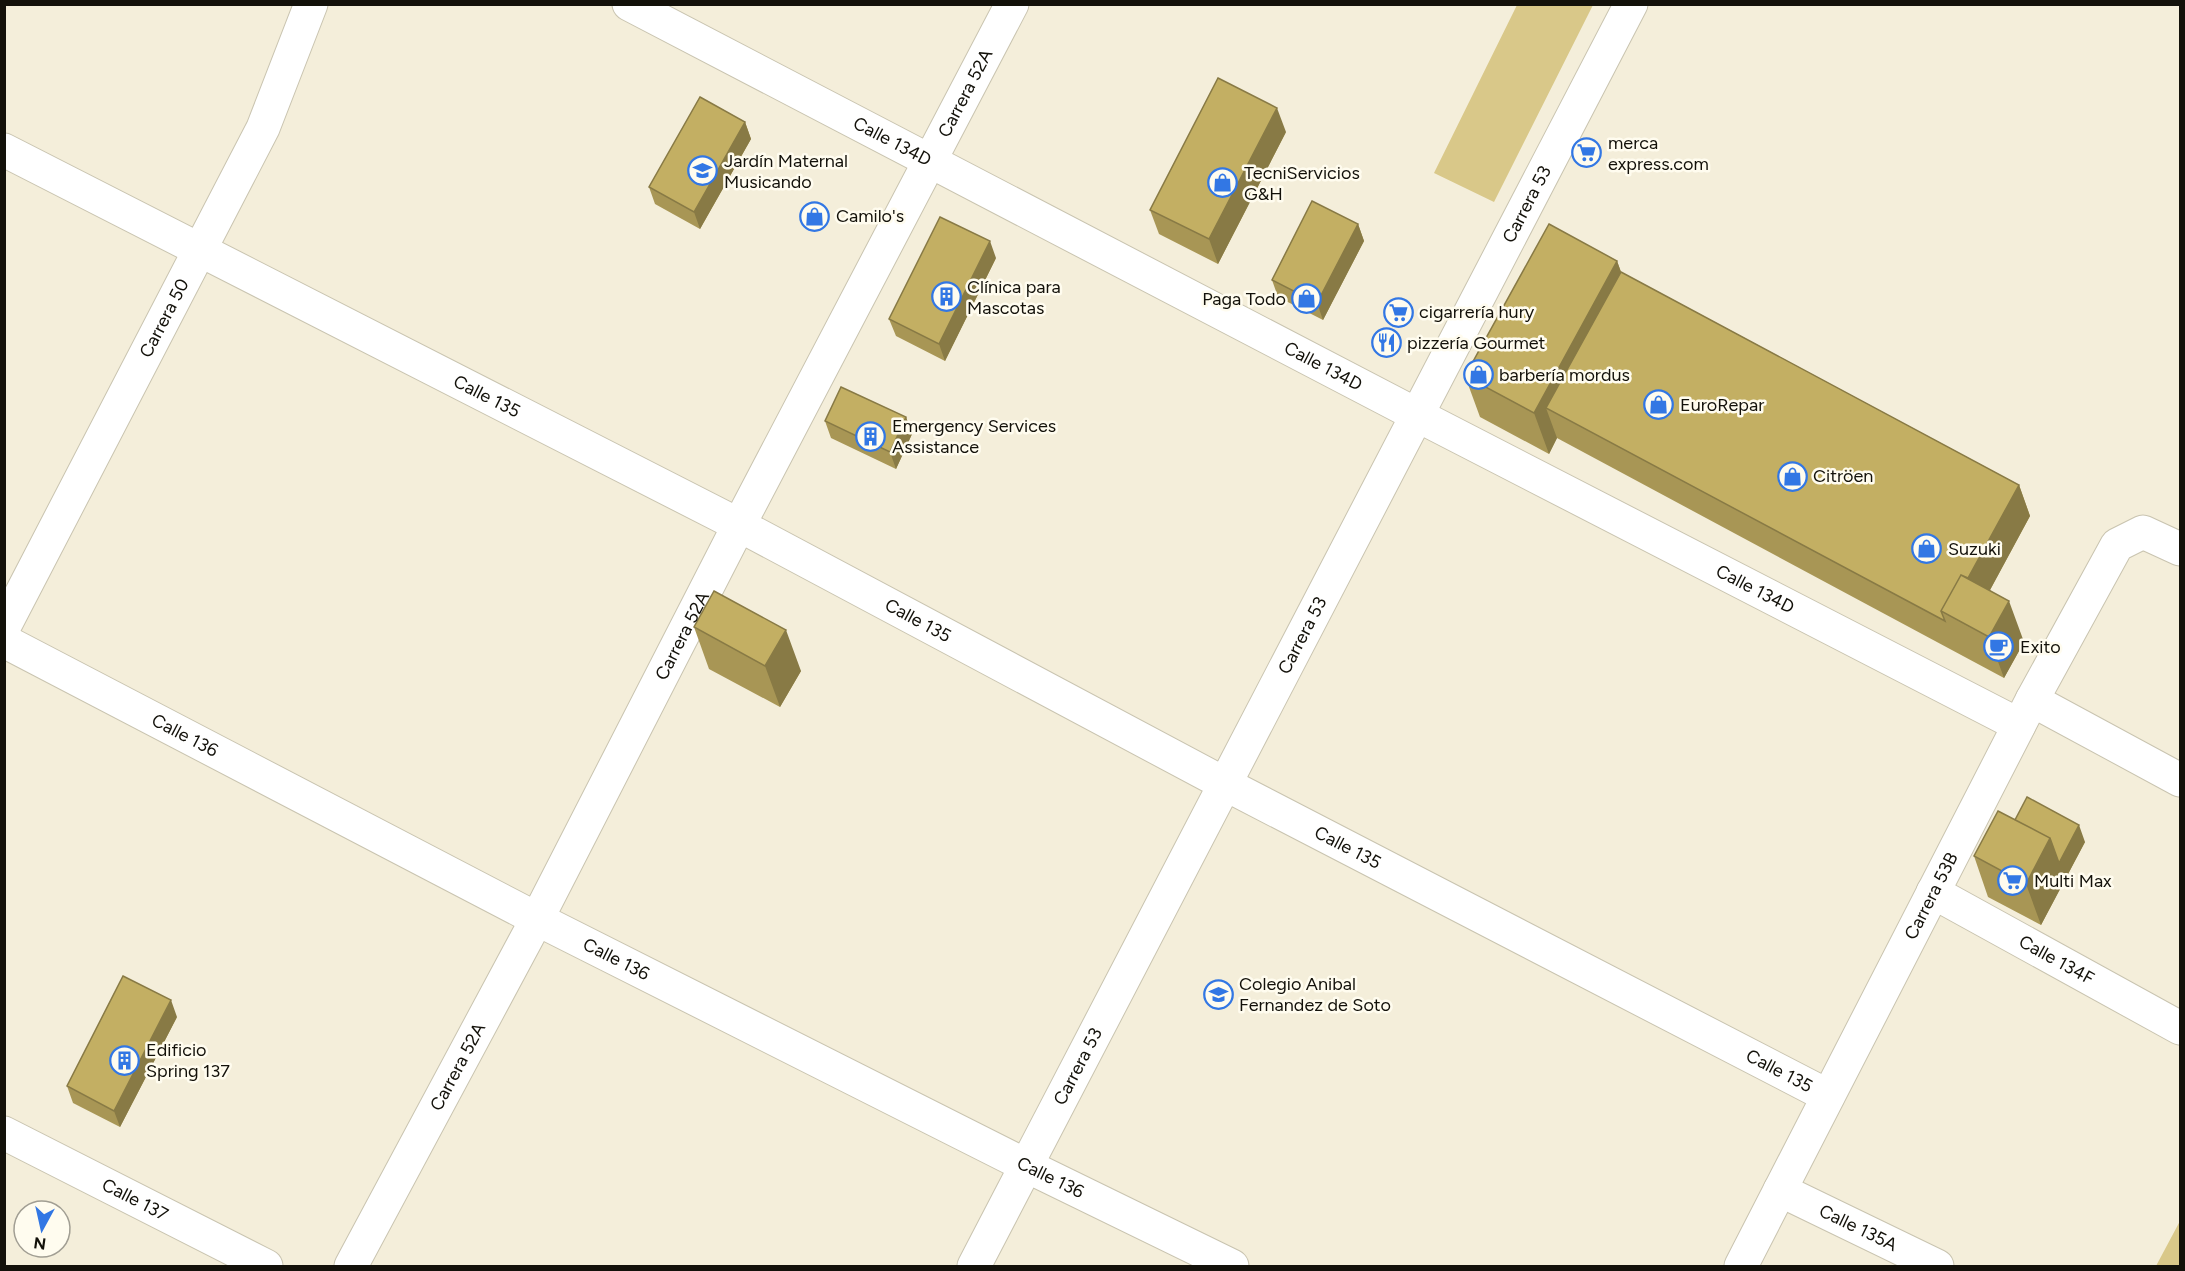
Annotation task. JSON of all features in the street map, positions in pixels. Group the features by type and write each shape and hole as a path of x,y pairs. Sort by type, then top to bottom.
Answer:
{"street":[{"name":"Carrera 50","path":"4,627 263,128 311,4"},
{"name":"Calle 134D","path":"629,4 1417,416 2026,713 2181,780"},
{"name":"Carrera 52A","path":"351,1266 537,919 1012,4"},
{"name":"Carrera 53","path":"974,1266 1631,4"},
{"name":"Calle 135","path":"4,150 740,525 1226,784 1828,1096"},
{"name":"Carrera 53B","path":"1741,1266 2026,713 2117,545 2143,532 2181,549"},
{"name":"Calle 136","path":"4,641 537,919 1027,1166 1233,1266"},
{"name":"Calle 134F","path":"1933,892 2181,1028"},
{"name":"Calle 137","path":"4,1133 266,1266"},
{"name":"Calle 135A","path":"1780,1190 1937,1266"}],"shaded area":[{"path":"1517,5 1593,5 1494,202 1434,173"},
{"path":"2180,1221 2180,1266 2156,1266"}],"building":[{"name":"TecniServicios G&H","path":"1218,78 1277,108 1209,239 1150,210"},
{"name":"Jardín Maternal Musicando","path":"700,97 745,122 694,212 649,187"},
{"path":"1312,201 1358,224 1317,303 1272,280"},
{"name":"Clínica para Mascotas","path":"940,217 990,241 939,344 889,319"},
{"path":"1549,224 1617,261 1534,413 1465,376"},
{"path":"1621,272 2019,485 1968,578 1961,575 1941,611 1945,621 1546,408"},
{"path":"841,387 906,417 890,452 825,421"},
{"path":"1961,575 2009,601 1989,637 1941,611"},
{"path":"714,591 786,630 765,666 694,627"},
{"path":"2027,797 2079,825 2059,863 2050,838 2015,820"},
{"path":"1998,811 2050,838 2026,884 1974,856"},
{"name":"Edificio Spring 137","path":"123,976 171,1000 114,1111 67,1086"}],"place":[{"name":"merca express.com","path":"1587,153"},
{"name":"Jardín Maternal Musicando","path":"703,171"},
{"name":"TecniServicios G&H","path":"1223,183"},
{"name":"Camilo's","path":"815,216"},
{"name":"Clínica para Mascotas","path":"946,297"},
{"name":"Paga Todo","path":"1307,299"},
{"name":"cigarrería hury","path":"1398,312"},
{"name":"pizzería Gourmet","path":"1386,343"},
{"name":"barbería mordus","path":"1478,375"},
{"name":"EuroRepar","path":"1659,405"},
{"name":"Emergency Services Assistance","path":"871,436"},
{"name":"Citröen","path":"1792,476"},
{"name":"Suzuki","path":"1927,549"},
{"name":"Exito","path":"1999,647"},
{"name":"Multi Max","path":"2013,881"},
{"name":"Colegio Anibal Fernandez de Soto","path":"1218,994"},
{"name":"Edificio Spring 137","path":"125,1060"}]}
